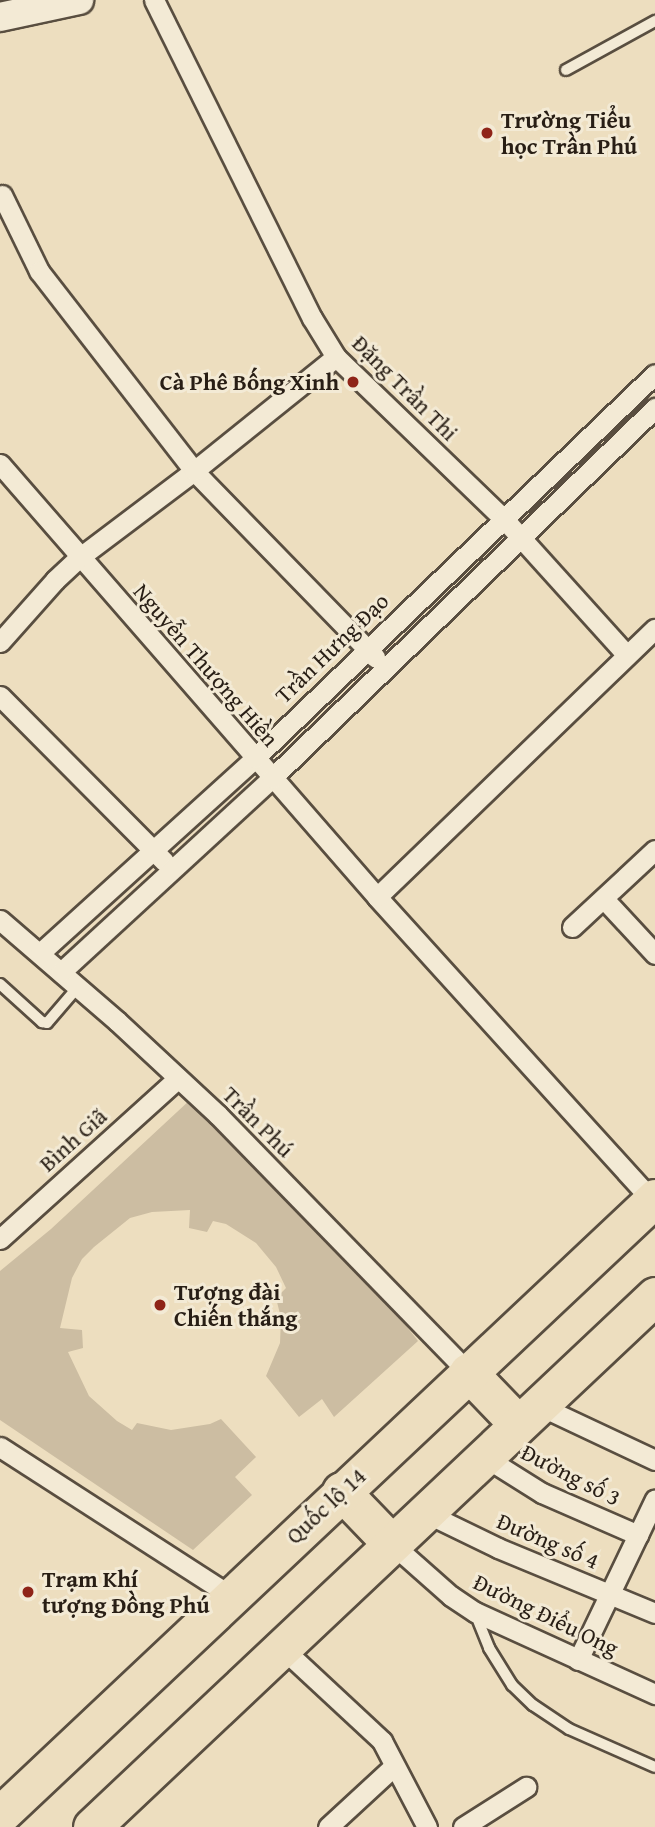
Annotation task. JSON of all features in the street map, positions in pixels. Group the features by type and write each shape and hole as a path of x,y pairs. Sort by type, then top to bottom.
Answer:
{"highway":[{"name":"Quốc lộ 14","path":"0,1815 654,1199"},
{"path":"92,1827 483,1456 650,1308"},
{"path":"468,1373 528,1415"},
{"path":"341,1491 391,1543"}],"street":[{"path":"0,17 32,3 79,0"},
{"name":"Đặng Trần Thi","path":"154,0 312,318 336,357 503,518 626,654"},
{"path":"2,195 39,271 194,471 384,667"},
{"path":"0,642 55,580 80,557 194,471 336,357"},
{"name":"Trần Hưng Đạo","path":"40,953 155,852 255,758 655,374"},
{"path":"61,972 272,778 384,667 652,416 629,398"},
{"name":"Nguyễn Thượng Hiền","path":"0,464 377,897 654,1199"},
{"path":"377,897 626,654 655,629"},
{"path":"0,696 172,870"},
{"path":"572,927 655,850"},
{"path":"604,899 655,954"},
{"name":"Trần Phú","path":"0,920 178,1078 468,1373"},
{"name":"Bình Giã","path":"0,1239 178,1078"},
{"path":"528,1415 655,1460"},
{"path":"0,1447 231,1596"},
{"name":"Đường số 3","path":"483,1456 542,1493 638,1535"},
{"path":"578,1660 612,1594 655,1499"},
{"name":"Đường số 4","path":"424,1512 498,1548 655,1614"},
{"name":"Đường Điểu Ong","path":"391,1543 451,1596 475,1612 655,1693"},
{"path":"281,1647 382,1741 427,1827"},
{"path":"328,1827 394,1766"},
{"path":"471,1824 526,1787"}],"lane":[{"path":"566,70 655,21"},
{"path":"0,984 42,1022 47,1023 78,987"},
{"path":"475,1612 489,1647 512,1685 533,1705 569,1729 655,1767"}],"shaded area":[{"path":"191,1099 390,1305 418,1341 334,1417 322,1399 299,1417 266,1376 280,1343 281,1318 276,1298 286,1288 276,1267 256,1243 226,1224 213,1221 207,1232 189,1228 190,1210 152,1212 130,1218 94,1247 82,1259 72,1278 60,1328 82,1330 83,1348 68,1352 89,1396 117,1421 132,1430 137,1423 171,1430 210,1424 221,1419 256,1457 235,1477 252,1495 193,1550 0,1420 0,1271 51,1229"}],"place":[{"name":"Trường Tiểu học Trần Phú","path":"487,133"},
{"name":"Cà Phê Bống Xinh","path":"353,382"},
{"name":"Tượng đài Chiến thắng","path":"160,1305"},
{"name":"Trạm Khí tượng Đồng Phú","path":"28,1592"}]}
